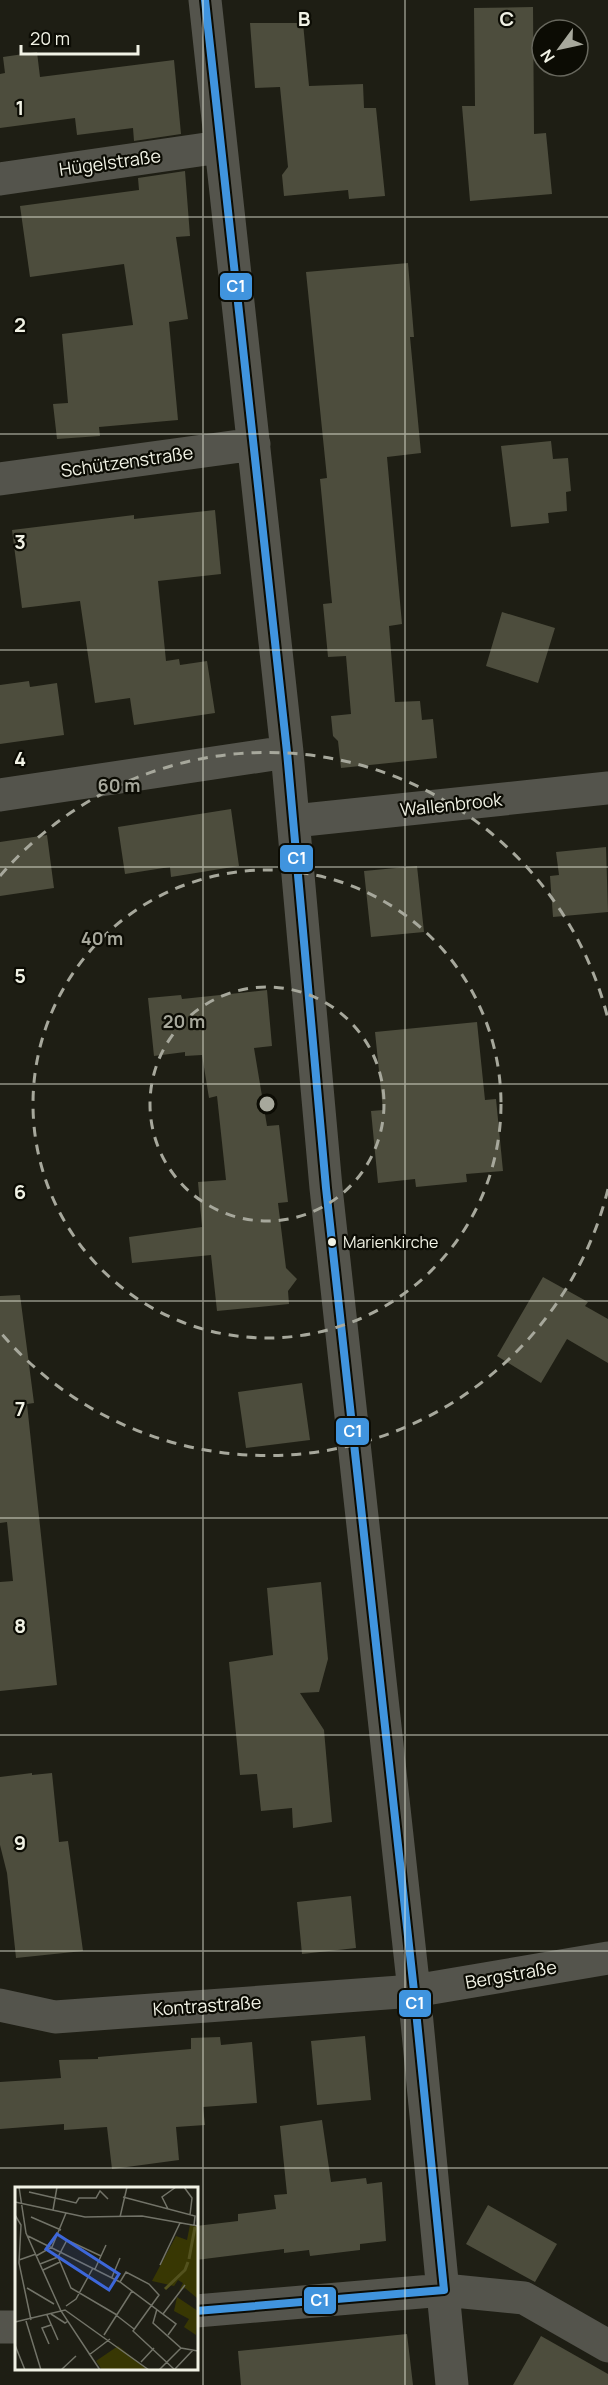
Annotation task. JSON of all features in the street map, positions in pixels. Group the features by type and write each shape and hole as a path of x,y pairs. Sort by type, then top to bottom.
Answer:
{"street":[{"path":"205,0 287,752 326,1188 414,1991 452,2385"},
{"name":"Hügelstraße","path":"0,179 220,147"},
{"name":"Schützenstraße","path":"0,479 254,444"},
{"path":"0,795 287,752"},
{"name":"Wallenbrook","path":"294,821 608,788"},
{"name":"Bergstraße","path":"414,1991 608,1958"},
{"name":"Kontrastraße","path":"0,2005 55,2017 414,1991"},
{"path":"198,2311 444,2290 524,2298 608,2346"},
{"path":"0,2327 15,2326"}],"building":[{"path":"533,7 533,18 530,18 530,78 534,78 534,134 546,133 552,194 470,201 462,106 475,106 474,8"},
{"path":"250,23 303,23 309,86 363,84 364,108 376,108 385,196 349,199 348,190 284,196 282,175 288,167 280,87 255,88"},
{"path":"37,52 40,77 174,60 181,134 134,141 133,128 77,135 75,118 0,128 0,74 5,73 3,57"},
{"path":"185,171 190,236 176,237 188,319 169,322 178,420 99,427 100,436 57,439 53,404 68,403 62,334 133,325 124,264 30,277 20,206 139,190 138,178"},
{"path":"408,263 414,337 410,337 421,453 387,457 402,624 389,626 395,702 420,701 422,720 433,719 437,758 341,768 338,741 333,736 331,716 351,714 346,656 328,657 323,604 332,603 320,479 327,478 306,272"},
{"path":"551,441 553,459 568,458 571,491 566,492 567,511 548,513 549,523 511,527 501,446"},
{"path":"215,510 221,574 158,581 166,661 179,659 180,665 207,661 215,713 134,725 130,698 95,703 80,601 22,608 12,530 134,515 134,519"},
{"path":"502,612 555,628 538,683 486,666"},
{"path":"29,681 30,687 57,683 64,735 0,744 0,685"},
{"path":"231,809 239,866 171,877 170,867 125,874 118,827"},
{"path":"47,835 54,888 0,896 0,842"},
{"path":"606,847 608,912 553,917 550,876 559,875 556,852"},
{"path":"417,866 424,932 371,937 364,871"},
{"path":"267,990 272,1046 254,1048 267,1126 279,1125 288,1202 278,1203 286,1268 297,1279 288,1291 289,1304 217,1311 211,1255 132,1263 129,1237 202,1227 198,1182 226,1180 217,1096 209,1098 202,1055 185,1056 185,1052 154,1056 148,998 181,995 182,999"},
{"path":"477,1022 485,1100 496,1099 503,1171 466,1174 467,1182 416,1187 415,1179 378,1183 371,1111 383,1110 375,1032"},
{"path":"543,1277 588,1302 585,1306 608,1319 608,1363 567,1339 541,1383 497,1356"},
{"path":"20,1295 34,1403 27,1404 57,1685 0,1691 0,1582 13,1581 7,1522 0,1523 0,1296"},
{"path":"302,1383 310,1440 246,1448 238,1392"},
{"path":"321,1582 328,1659 319,1692 300,1693 324,1730 332,1822 293,1828 292,1808 261,1811 257,1774 240,1775 229,1662 273,1655 267,1588"},
{"path":"32,1773 32,1775 52,1773 59,1842 68,1841 83,1951 16,1958 7,1873 0,1845 0,1777"},
{"path":"351,1896 356,1948 302,1954 297,1902"},
{"path":"365,2036 371,2100 317,2105 311,2041"},
{"path":"220,2037 221,2045 252,2042 257,2103 203,2107 205,2125 176,2127 179,2160 112,2169 107,2127 64,2130 64,2124 0,2129 0,2082 61,2078 59,2060 98,2059 98,2057 191,2049 191,2038"},
{"path":"322,2120 331,2182 366,2178 367,2184 382,2182 386,2241 360,2244 360,2250 310,2256 309,2250 284,2253 284,2249 198,2260 198,2226 238,2221 238,2214 276,2209 274,2195 287,2194 280,2126"},
{"path":"488,2205 557,2244 535,2282 466,2244"},
{"path":"407,2334 413,2385 241,2385 238,2351"},
{"path":"541,2336 608,2374 608,2385 513,2385"}],"transit line":[{"name":"C1","path":"205,0 287,752 326,1188 414,1991 444,2290"},
{"name":"C1","path":"198,2311 444,2290"}],"place":[{"name":"Marienkirche","path":"332,1242"}]}
